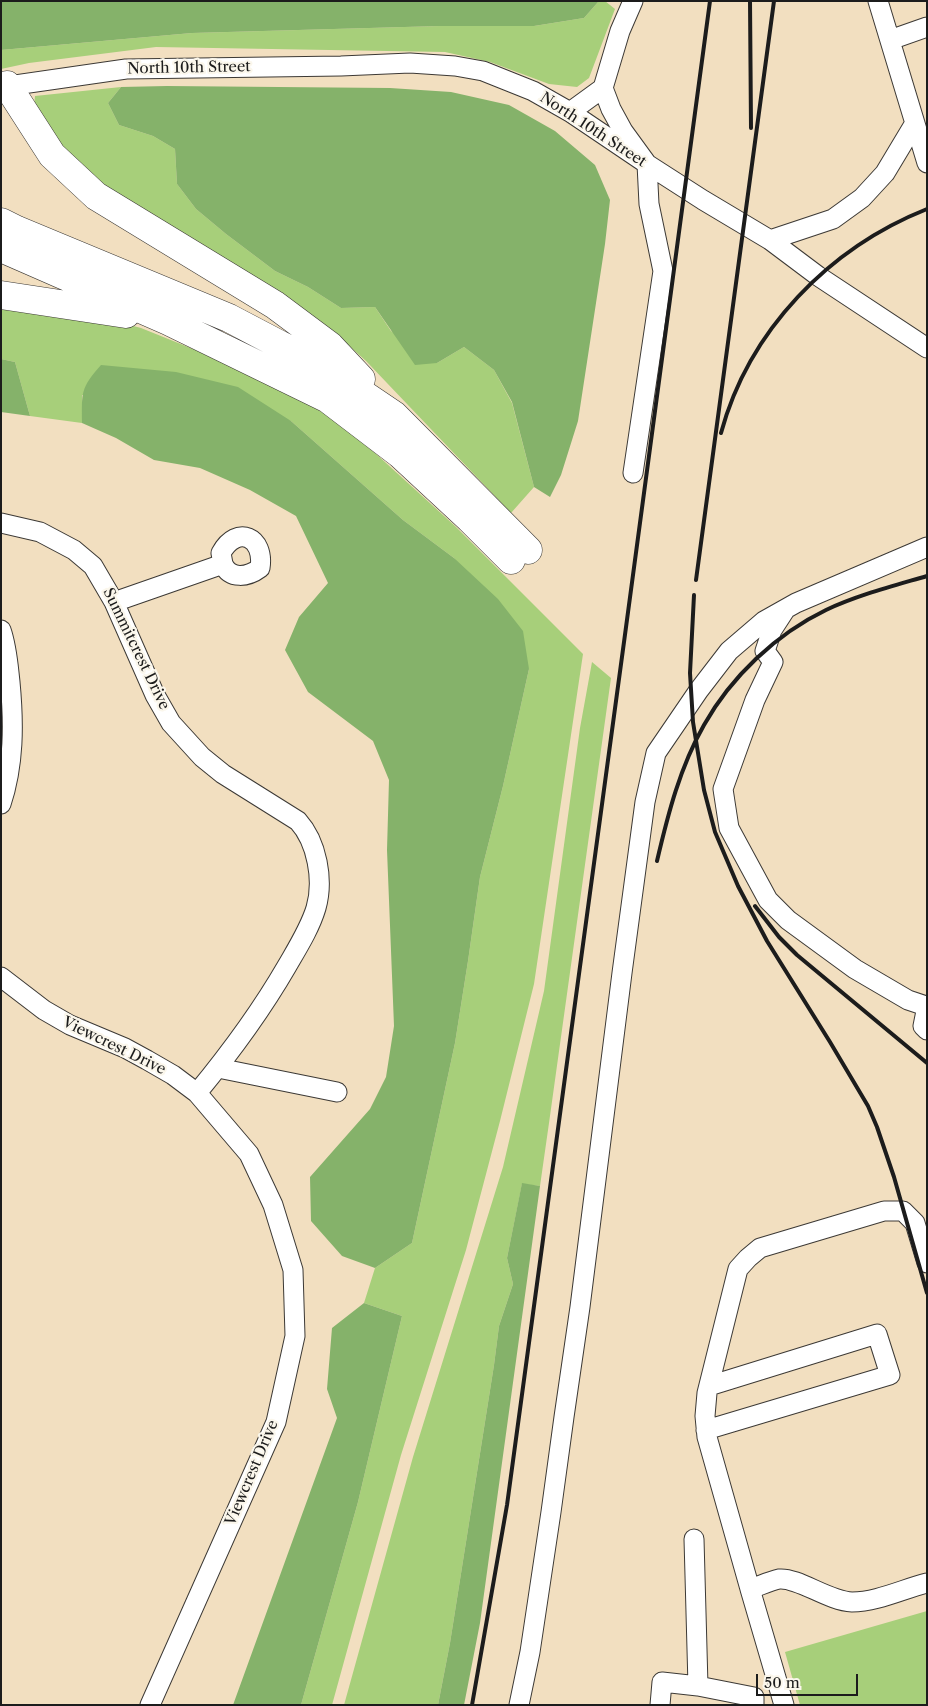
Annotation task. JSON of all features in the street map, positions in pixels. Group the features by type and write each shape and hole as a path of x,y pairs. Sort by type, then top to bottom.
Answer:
{"highway":[{"path":"1,248 168,321 328,399 400,454 470,519 519,555 330,346 275,305 96,196 52,155 4,86"},
{"path":"1,222 228,318 326,369 394,415"},
{"path":"1,295 102,309 168,321"}],"street":[{"path":"633,1 620,32 603,88 610,108 623,131 647,164 649,204 663,271 633,473"},
{"path":"878,1 927,163"},
{"path":"890,40 927,27"},
{"name":"North 10th Street","path":"4,86 126,69 341,66 410,63 455,66 483,71 534,91 570,112 703,200 770,240 818,276 927,348"},
{"path":"570,112 603,88"},
{"path":"770,240 833,219 862,198 885,173 915,123"},
{"name":"Summitcrest Drive","path":"1,523 40,532 74,550 93,566 114,602 155,695 172,723 202,757 298,821 306,829 309,836 319,876 316,907 305,936 267,1001 218,1068 197,1093"},
{"path":"519,1705 530,1652 551,1512 580,1307 645,802 656,754 699,690 729,651 764,621 788,608 927,547"},
{"path":"114,602 224,564"},
{"path":"788,608 772,630 766,651 773,662 755,700 723,789 729,828 768,900 788,920 854,970 908,1000 927,1006 923,1026 927,1030"},
{"path":"1,630 7,646 14,715 9,770 1,804"},
{"name":"Viewcrest Drive","path":"1,977 57,1018 147,1060 173,1075 197,1093 248,1154 273,1205 293,1270 295,1336 276,1422 150,1705"},
{"path":"218,1068 338,1092"},
{"path":"784,1705 750,1589 706,1430 704,1416 709,1386 738,1269 760,1248 884,1211 903,1211 914,1222 927,1263"},
{"path":"706,1430 890,1375 877,1334 709,1386"},
{"path":"694,1539 698,1686"},
{"path":"750,1589 781,1579 799,1583 841,1601 855,1602 873,1599 927,1583"},
{"path":"660,1705 662,1682 698,1686 754,1697 754,1705"}],"green space":[{"path":"1,1 599,1 584,18 534,26 440,26 192,33 1,50"},
{"path":"599,1 605,1 615,9 589,78 577,87 549,84 490,62 445,52 156,47 29,63 1,69 1,50 192,33 440,26 534,26 584,18"},
{"path":"121,87 108,103 119,125 153,136 175,149 177,184 196,209 226,234 275,271 308,287 341,308 375,307 391,331 437,363 464,347 494,370 512,403 534,487 511,513 366,361 329,328 100,186 60,148 34,107 35,96"},
{"path":"121,87 390,88 451,92 509,105 555,131 595,165 610,200 605,244 578,421 561,475 550,497 534,487 512,402 494,370 464,347 437,363 415,365 375,307 341,308 308,287 275,271 196,209 177,184 175,149 153,136 119,125 108,103"},
{"path":"1,305 111,320 141,328 208,355 299,397 334,420 374,452 455,526 583,654 534,984 466,1250 401,1455 332,1705 301,1705 358,1502 402,1316 364,1303 375,1268 412,1243 455,1043 480,877 503,786 529,669 454,558 403,520 291,421 82,395 82,423 30,416 15,362 1,359"},
{"path":"1,359 15,362 30,416 1,412"},
{"path":"101,365 176,372 238,387 291,421 403,520 454,558 498,599 523,631 529,669 503,786 480,877 455,1043 412,1243 375,1268 342,1256 311,1221 310,1177 370,1109 386,1077 394,1026 387,850 389,780 373,741 308,692 285,650 299,617 328,583 296,516 250,490 200,468 154,460 116,438 82,423 82,397 89,380"},
{"path":"592,662 611,678 540,1186 522,1184 507,1258 513,1284 499,1326 450,1643 438,1705 344,1705 413,1457 503,1167 544,991 580,728"},
{"path":"522,1183 540,1186 480,1623 464,1705 438,1705 450,1643 499,1326 513,1284 507,1258"},
{"path":"364,1303 402,1316 358,1502 301,1705 233,1705 337,1418 327,1389 332,1328"},
{"path":"927,1611 927,1705 800,1705 785,1652"}],"railway":[{"path":"472,1705 507,1505 710,1"},
{"path":"750,1 751,128"},
{"path":"696,580 774,1"},
{"path":"721,433 734,395 751,360 773,327 798,297 826,270 857,246 891,226 927,209"},
{"path":"657,861 670,808 688,757 715,707 727,690 756,658 790,631 826,610 863,595 927,576"},
{"path":"694,595 690,673 693,722 704,790 715,832 738,886 767,941 868,1106 894,1177 927,1293"},
{"path":"755,906 779,937 797,955 927,1063"}]}
